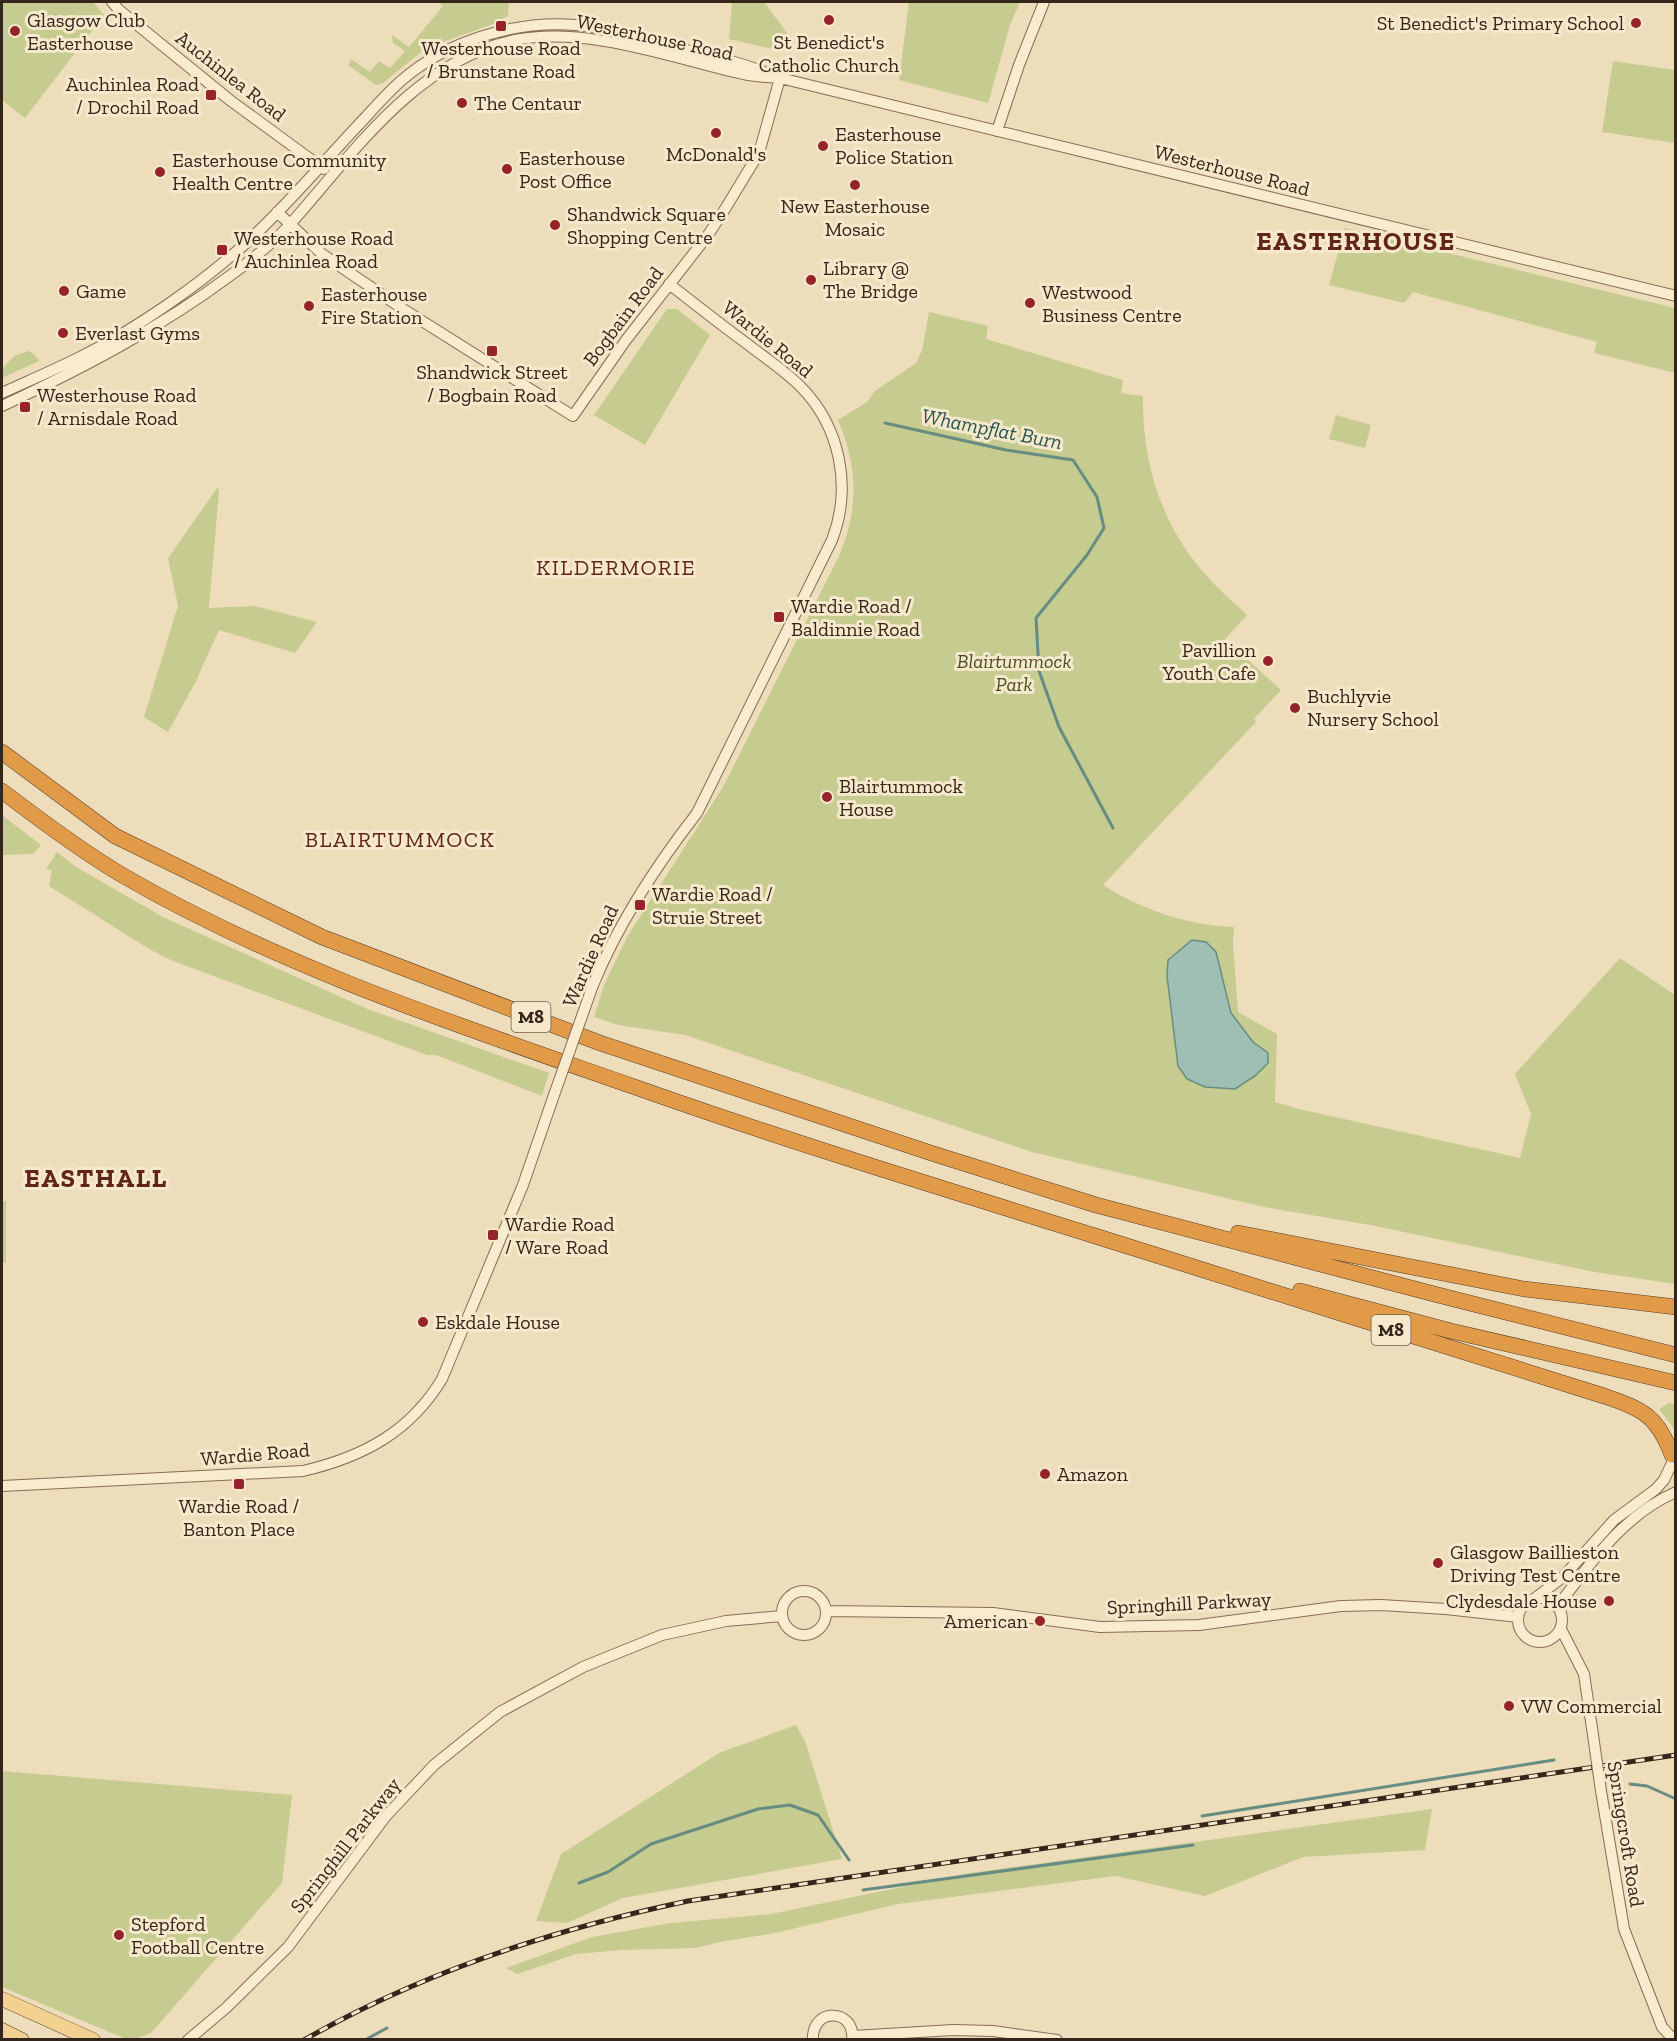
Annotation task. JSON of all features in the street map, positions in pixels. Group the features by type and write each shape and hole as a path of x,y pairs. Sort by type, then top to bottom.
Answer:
{"highway":[{"name":"M8","path":"2,752 115,836 322,937 600,1043 934,1154 1096,1205 1676,1355"},
{"name":"M8","path":"2,791 65,837 152,892 248,939 352,984 502,1041 722,1118 911,1180 1623,1403 1643,1412 1654,1421 1661,1429 1674,1459"},
{"path":"1096,1205 1524,1289 1676,1307"},
{"name":"M8","path":"1087,1234 1451,1331 1676,1383"}],"main road":[{"path":"2,1999 93,2040"},
{"path":"2,2030 22,2040"}],"street":[{"name":"Auchinlea Road","path":"112,2 231,101 320,165 330,176"},
{"path":"997,131 1019,65 1044,2"},
{"name":"Westerhouse Road","path":"2,393 81,356 156,312 245,244 396,86 430,59 482,37 521,27 575,25 608,30 747,65 780,78 1676,296"},
{"name":"Westerhouse Road","path":"2,406 87,366 232,275 291,224 330,176 422,84 448,65 477,51 515,40 567,36 682,58 745,75 780,78"},
{"name":"Bogbain Road","path":"291,224 322,254 403,309 573,416 626,340 708,234 759,153 780,78"},
{"path":"277,212 291,224"},
{"name":"Wardie Road","path":"2,1486 303,1471 341,1461 380,1442 417,1414 431,1397 442,1378 523,1185 593,985 612,942 628,910 667,850 697,813 832,540 841,505 842,475 837,448 829,426 811,399 789,376 669,284"},
{"path":"1534,1599 1547,1599 1557,1607 1562,1617 1561,1629 1551,1640 1538,1642 1525,1637 1520,1631 1518,1617 1524,1606 1563,1577 1614,1520 1656,1489 1664,1480 1674,1459"},
{"path":"1557,1607 1617,1534 1650,1505 1676,1492"},
{"path":"804,1591 816,1595 826,1611 822,1625 811,1634 804,1635 787,1628 782,1616 784,1602 790,1596 804,1591"},
{"name":"Springhill Parkway","path":"826,1611 993,1613 1100,1627 1199,1625 1341,1606 1381,1605 1518,1617"},
{"name":"Springhill Parkway","path":"188,2040 226,2008 288,1947 386,1816 434,1765 500,1712 583,1667 662,1635 726,1621 782,1616"},
{"name":"Springcroft Road","path":"1561,1629 1584,1674 1624,1929 1662,2027 1674,2040"},
{"path":"813,2040 813,2030 817,2023 824,2017 832,2015 847,2021 853,2038 953,2030 993,2031 1058,2040"}],"green space":[{"path":"2,2 93,2 104,15 25,118 2,100"},
{"path":"438,2 509,2 508,16 496,23 426,48 383,83 376,85 348,65 351,59 370,72 379,61 390,68 405,51 393,43 392,35 409,47 443,6"},
{"path":"732,2 764,2 787,33 781,51 729,39"},
{"path":"909,2 1020,2 1010,25 988,103 899,80"},
{"path":"1613,61 1675,70 1675,143 1602,132"},
{"path":"1345,228 1675,308 1675,373 1594,353 1597,342 1413,292 1404,303 1329,285"},
{"path":"667,309 677,309 710,335 645,445 594,415"},
{"name":"Blairtummock Park","path":"929,312 988,326 986,339 1123,380 1121,393 1143,396 1143,419 1150,465 1163,508 1185,548 1199,567 1247,615 1225,639 1281,690 1254,719 1256,722 1103,885 1133,902 1166,915 1216,926 1234,927 1238,1012 1277,1034 1275,1102 1520,1158 1531,1114 1515,1074 1620,958 1675,995 1675,1284 1595,1272 1370,1225 1264,1207 1032,1152 685,1035 618,1025 594,1017 604,985 627,937 723,787 839,556 850,521 854,488 845,437 838,420 867,402 875,391 916,363 922,350"},
{"path":"28,351 34,354 39,361 2,378 2,369 14,356"},
{"path":"1336,415 1371,425 1365,448 1329,439"},
{"path":"218,487 209,608 255,606 317,622 295,653 219,630 195,683 168,732 144,717 178,606 168,558"},
{"path":"2,815 41,845 33,854 2,855"},
{"path":"57,852 76,867 163,917 370,1010 549,1073 542,1096 436,1055 427,1055 173,961 149,949 49,886 52,870 46,869"},
{"path":"6,1201 6,1262 2,1263 2,1202"},
{"path":"1669,1403 1675,1404 1675,1430 1659,1409"},
{"path":"796,1725 805,1741 842,1859 623,1898 567,1923 536,1921 561,1854 719,1753"},
{"name":"Stepford Football Centre","path":"2,1771 292,1795 282,1883 151,2033 135,2039 126,2039 2,1987"},
{"path":"1432,1809 1425,1850 1303,1857 1205,1896 1116,1876 898,1904 775,1933 696,1948 576,1954 517,1974 506,1968 592,1937 671,1923 771,1914 970,1873"}],"water":[{"path":"1192,940 1206,942 1216,952 1231,1013 1253,1042 1268,1053 1268,1063 1255,1076 1235,1089 1205,1087 1187,1079 1178,1066 1167,976 1168,960"}],"waterway":[{"name":"Whampflat Burn","path":"885,423 1006,450 1073,460 1097,497 1104,528 1087,555 1036,618 1039,671 1059,727 1113,828"},
{"path":"1202,1816 1554,1760"},
{"path":"1630,1784 1647,1786 1676,1799"},
{"path":"579,1883 608,1872 651,1844 758,1809 790,1805 818,1815 849,1860"},
{"path":"863,1890 1193,1845"},
{"path":"365,2040 387,2028"}],"railway":[{"path":"304,2040 395,1994 490,1956 588,1925 688,1901 1676,1755"}],"place":[{"name":"St Benedict's Catholic Church","path":"829,20"},
{"name":"St Benedict's Primary School","path":"1636,23"},
{"name":"Westerhouse Road / Brunstane Road","path":"501,26"},
{"name":"Glasgow Club Easterhouse","path":"15,31"},
{"name":"Auchinlea Road / Drochil Road","path":"211,95"},
{"name":"The Centaur","path":"462,103"},
{"name":"McDonald's","path":"716,133"},
{"name":"Easterhouse Police Station","path":"823,146"},
{"name":"Easterhouse Post Office","path":"507,169"},
{"name":"Easterhouse Community Health Centre","path":"160,172"},
{"name":"New Easterhouse Mosaic","path":"855,185"},
{"name":"Shandwick Square Shopping Centre","path":"555,225"},
{"name":"Westerhouse Road / Auchinlea Road","path":"222,250"},
{"name":"Library @ The Bridge","path":"811,280"},
{"name":"Game","path":"64,291"},
{"name":"Westwood Business Centre","path":"1030,303"},
{"name":"Easterhouse Fire Station","path":"309,306"},
{"name":"Everlast Gyms","path":"63,333"},
{"name":"Shandwick Street / Bogbain Road","path":"492,351"},
{"name":"Westerhouse Road / Arnisdale Road","path":"25,407"},
{"name":"Wardie Road / Baldinnie Road","path":"779,617"},
{"name":"Pavillion Youth Cafe","path":"1268,661"},
{"name":"Buchlyvie Nursery School","path":"1295,708"},
{"name":"Blairtummock House","path":"827,797"},
{"name":"Wardie Road / Struie Street","path":"640,905"},
{"name":"Wardie Road / Ware Road","path":"493,1235"},
{"name":"Eskdale House","path":"423,1322"},
{"name":"Amazon","path":"1045,1474"},
{"name":"Wardie Road / Banton Place","path":"239,1484"},
{"name":"Glasgow Baillieston Driving Test Centre","path":"1438,1563"},
{"name":"Clydesdale House","path":"1609,1601"},
{"name":"American","path":"1040,1621"},
{"name":"VW Commercial","path":"1509,1706"},
{"name":"Stepford Football Centre","path":"119,1935"}],"district":[{"name":"EASTERHOUSE","path":"1356,241"},
{"name":"KILDERMORIE","path":"616,567"},
{"name":"BLAIRTUMMOCK","path":"400,839"},
{"name":"EASTHALL","path":"96,1178"}]}
